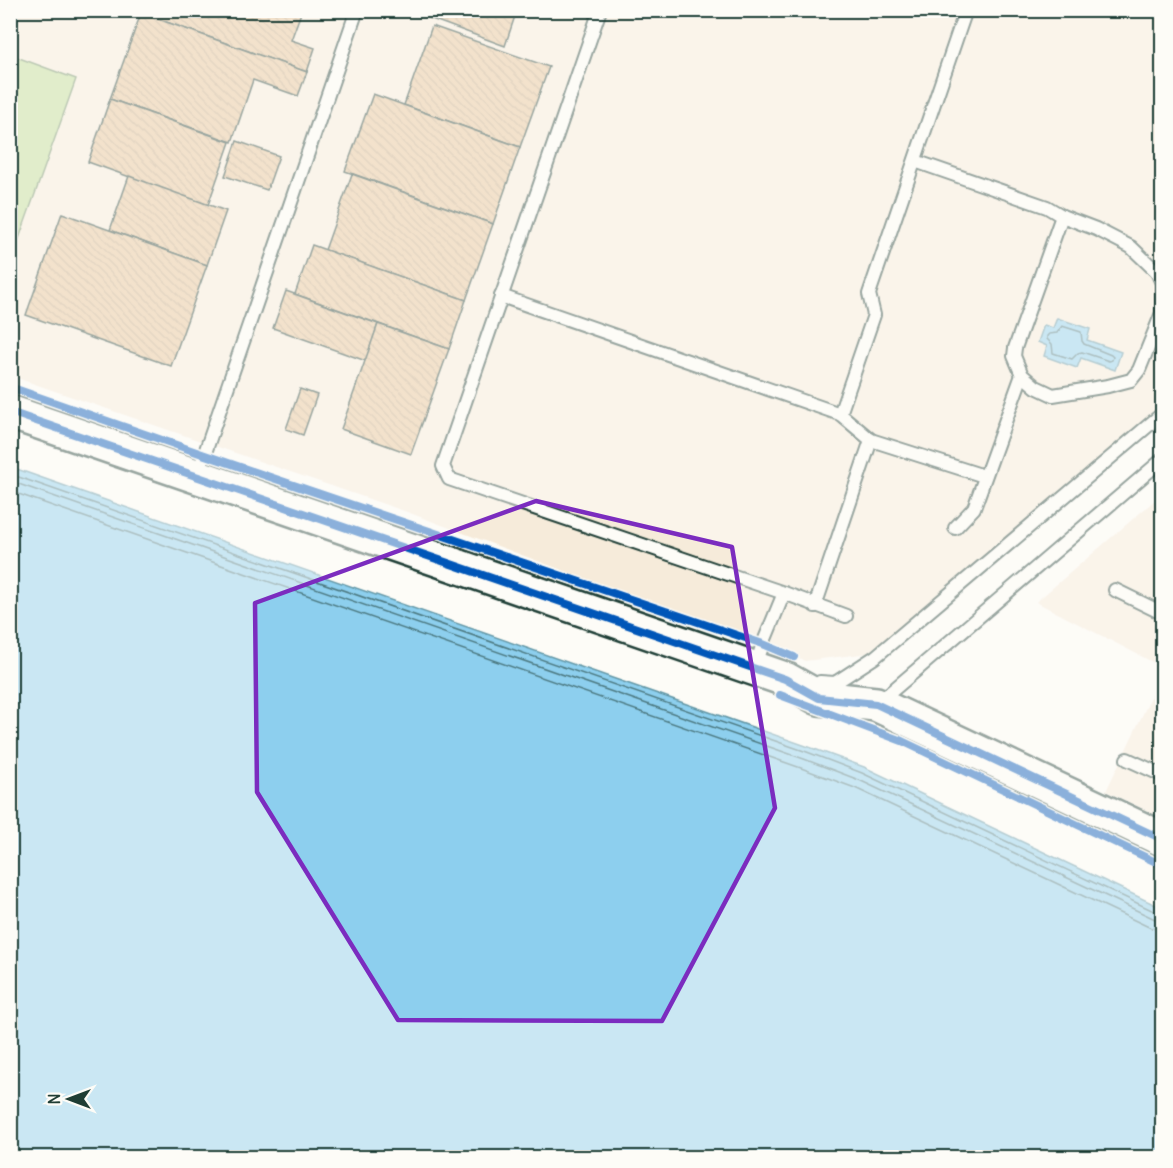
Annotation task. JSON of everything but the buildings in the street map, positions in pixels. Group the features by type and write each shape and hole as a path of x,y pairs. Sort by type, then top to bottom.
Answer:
{"street":[{"path":"10,412 785,679 819,698 876,704 1162,838"}],"lane":[{"path":"197,477 357,10"},
{"path":"600,10 442,466 449,479 846,616"},
{"path":"840,414 874,315 869,294 966,10"},
{"path":"915,161 1047,207 1062,216 1096,229 1131,247 1157,272 1162,283 1162,312 1139,370 1131,380 1108,386 1053,394 1036,387 1022,375 1014,356 1062,216"},
{"path":"501,296 840,414 871,440 984,476"},
{"path":"955,528 974,508 1022,375"},
{"path":"785,679 835,683 875,657 1162,414"},
{"path":"815,606 871,440"},
{"path":"876,704 1162,460"},
{"path":"1115,590 1162,612"},
{"path":"754,669 784,593"},
{"path":"1127,759 1162,775"}],"highlighted area":[{"path":"536,501 732,547 775,808 662,1021 398,1020 257,792 255,603"}],"shaded area":[{"path":"10,11 1162,11 1162,404 870,653 805,661 407,512 11,376"},
{"path":"1162,494 1162,667 1036,602"},
{"path":"1162,674 1162,818 1106,791"}],"green space":[{"path":"10,55 76,79 11,261"}],"water":[{"path":"1057,318 1090,329 1087,340 1121,352 1115,370 1081,358 1077,368 1044,356 1047,346 1038,342 1044,325 1053,328"},
{"path":"11,467 864,767 1162,908 1162,1157 11,1157"}],"cycle path":[{"path":"10,387 763,644 794,657"},
{"path":"10,412 785,679 819,698 876,704 1162,839"},
{"path":"780,695 902,741 1162,865"}]}
